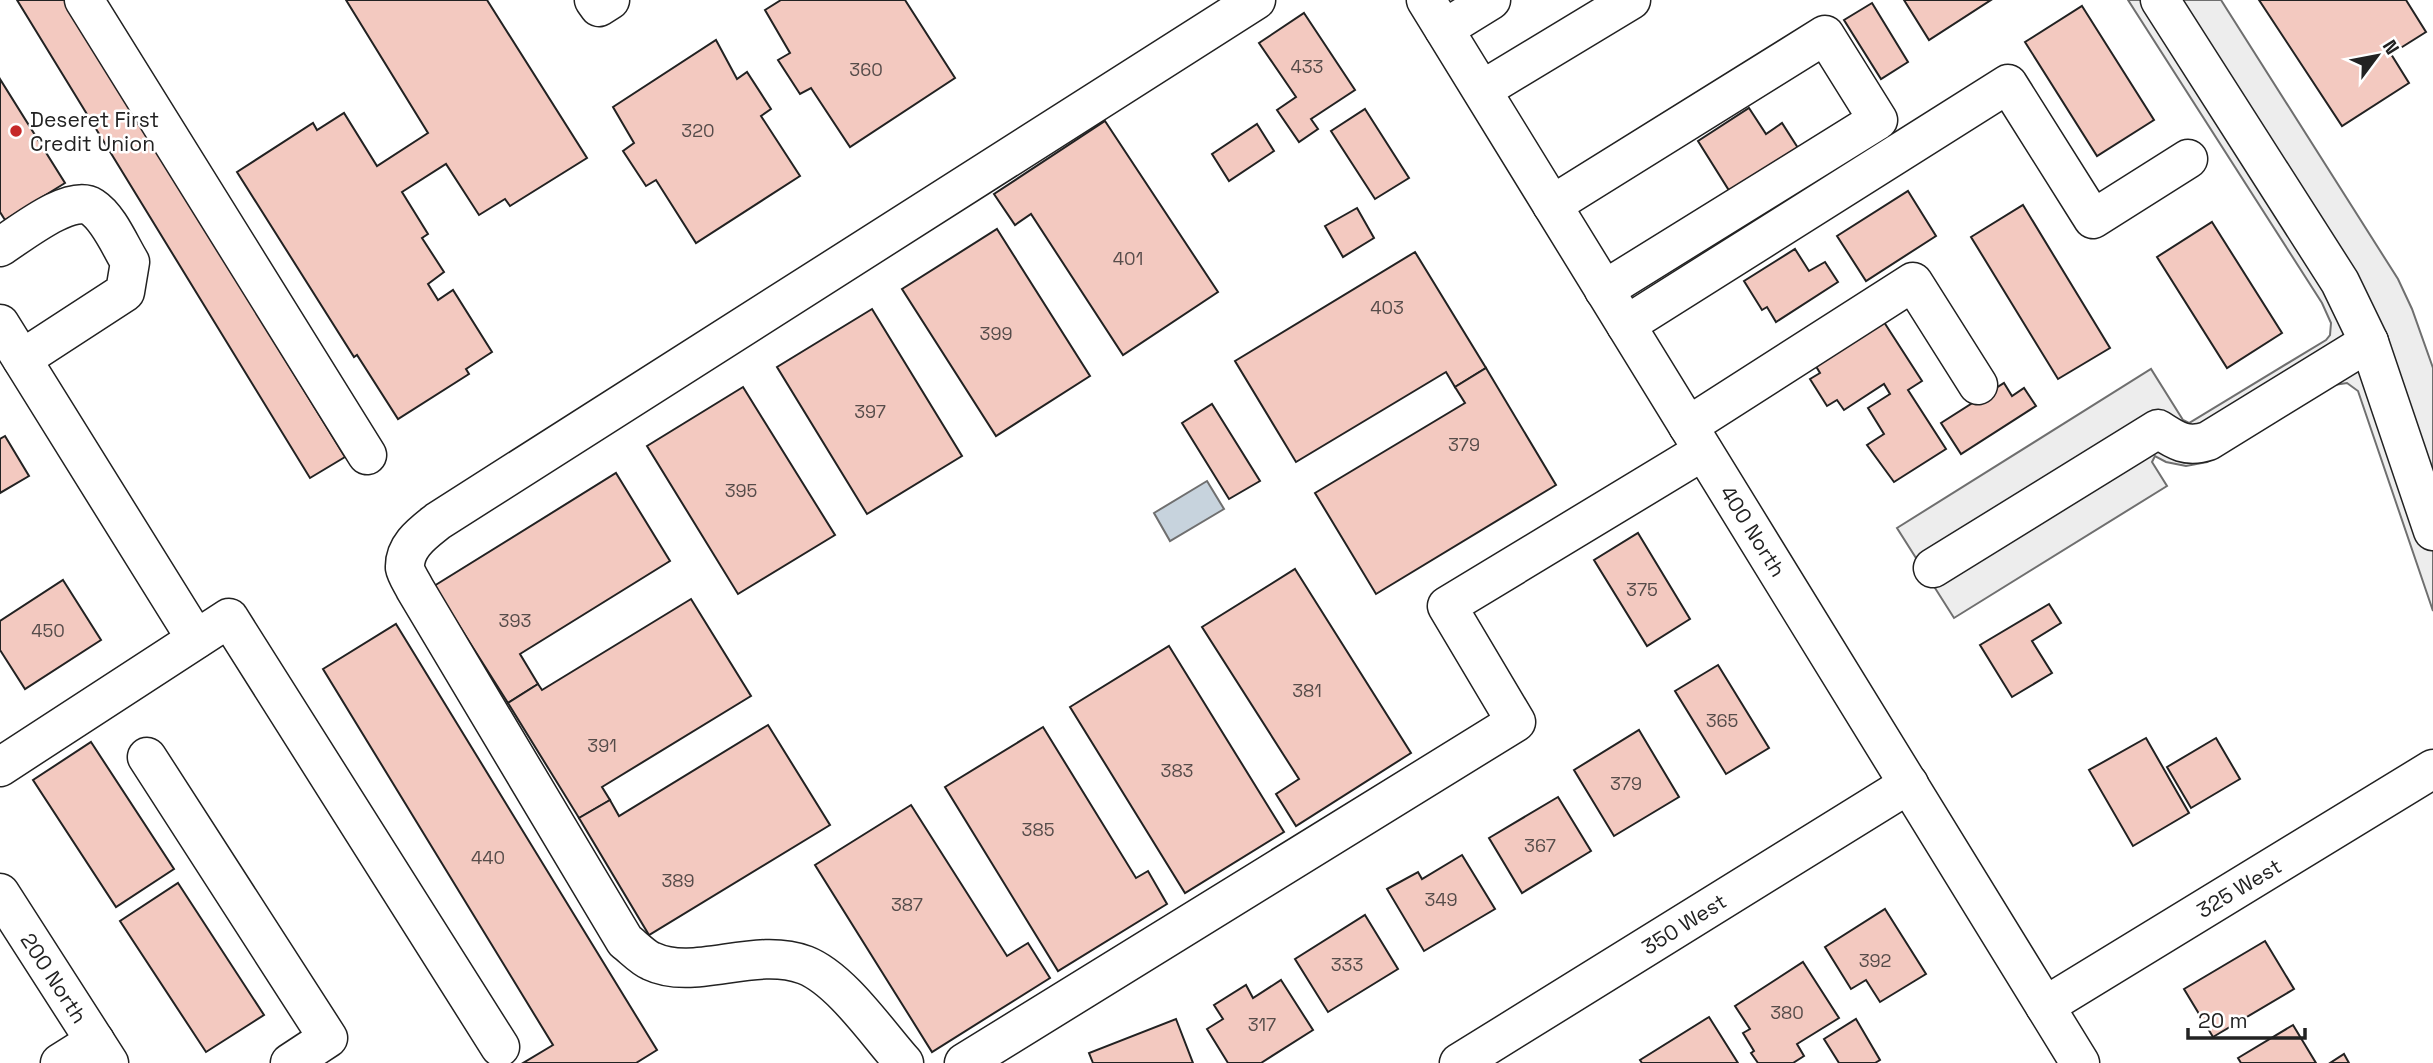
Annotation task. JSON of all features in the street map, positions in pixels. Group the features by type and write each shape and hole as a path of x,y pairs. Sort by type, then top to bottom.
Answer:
{"main road":[{"path":"84,0 367,455"},
{"path":"594,0 599,8 610,0"},
{"path":"904,1063 863,1014 837,988 807,966 778,958 682,968 651,961 625,941 415,589 405,569 409,548 438,522 1255,0"},
{"path":"1435,15 1491,0"},
{"path":"1482,90 1631,0"},
{"path":"2160,0 2340,282 2369,342 2433,531"},
{"name":"400 North","path":"1435,15 2080,1063"},
{"path":"1552,205 1825,35 1872,109 1878,120 1604,290"},
{"path":"1626,325 2008,84 2093,219 2188,159"},
{"path":"0,247 67,206 83,203 94,208 130,262 125,292 22,359"},
{"path":"964,1063 1516,722 1447,606 1696,438 1913,282 1979,385"},
{"path":"0,324 196,639"},
{"path":"1933,568 2158,429 2182,444 2196,444 2208,440 2369,342"},
{"path":"0,767 229,618 500,1047"},
{"path":"147,757 336,1051 290,1063"},
{"name":"325 West","path":"2045,1006 2433,769"},
{"name":"350 West","path":"1459,1063 1909,784"},
{"name":"200 North","path":"0,893 102,1052"},
{"path":"60,1063 102,1052"}],"shaded area":[{"path":"2128,0 2221,0 2398,279 2433,368 2433,611 2358,391 2347,383 2334,385 2207,462 2186,466 2166,462 2155,456 2152,462 2167,486 1954,618 1897,528 2151,369 2183,420 2189,423 2326,340 2330,335 2331,323 2322,303"},
{"path":"1207,481 1224,509 1170,541 1154,513"}],"building":[{"path":"17,0 65,0 345,457 310,478"},
{"path":"346,0 487,0 587,158 510,206 505,199 479,215 446,164 402,192 428,234 422,238 444,272 428,284 438,300 453,290 492,352 466,369 469,374 398,419 357,355 354,357 237,172 313,123 317,130 344,113 377,166 428,133"},
{"path":"781,0 905,0 955,78 850,147 811,88 800,94 778,60 790,53 765,10"},
{"path":"1904,0 1991,0 1929,40"},
{"path":"2259,0 2406,0 2426,32 2391,54 2409,83 2342,126"},
{"path":"1872,3 1908,62 1881,79 1844,20"},
{"path":"2082,6 2154,120 2097,156 2025,42"},
{"path":"1304,13 1355,90 1311,119 1318,129 1299,142 1277,110 1296,97 1259,43"},
{"path":"716,40 737,79 747,72 771,109 761,116 800,176 696,243 656,180 646,186 623,151 634,143 613,107"},
{"name":"Deseret First Credit Union","path":"0,79 65,183 5,220 0,212"},
{"path":"1749,108 1766,134 1782,123 1798,148 1730,192 1698,141"},
{"path":"1365,109 1409,178 1375,199 1331,131"},
{"path":"1105,121 1218,292 1123,355 1031,214 1015,225 994,194"},
{"path":"1257,124 1274,151 1229,181 1212,154"},
{"path":"1908,191 1936,236 1866,281 1837,236"},
{"path":"2023,205 2110,348 2058,379 1971,237"},
{"path":"1357,208 1374,238 1343,257 1325,226"},
{"path":"2212,222 2282,333 2227,368 2157,257"},
{"path":"997,229 1090,376 996,436 902,289"},
{"path":"1795,249 1809,271 1825,262 1838,282 1776,322 1767,307 1762,310 1744,281"},
{"path":"1415,252 1486,368 1455,387 1446,372 1296,462 1235,361"},
{"path":"872,309 962,456 867,514 777,367"},
{"path":"1882,319 1922,381 1908,390 1946,449 1894,482 1867,445 1884,434 1868,408 1890,394 1884,384 1844,410 1837,400 1827,406 1810,379 1820,373 1814,363"},
{"path":"1486,368 1556,485 1376,594 1315,493 1465,403 1455,387"},
{"path":"2004,383 2012,396 2024,388 2036,406 1961,454 1941,423"},
{"path":"743,387 835,535 738,594 647,446"},
{"path":"1212,404 1260,481 1229,499 1182,423"},
{"path":"5,436 29,476 0,493 0,439"},
{"path":"616,473 670,561 520,654 538,684 508,703 434,586"},
{"path":"1638,533 1690,619 1647,646 1594,560"},
{"path":"1295,569 1411,753 1296,826 1276,794 1299,779 1202,627"},
{"path":"63,580 101,640 25,689 0,650 0,621"},
{"path":"691,599 751,696 602,787 610,800 579,818 508,703 538,684 542,690"},
{"path":"2049,604 2061,623 2032,641 2052,673 2012,697 1980,645"},
{"path":"396,624 657,1050 636,1063 523,1063 553,1045 323,669"},
{"path":"1169,646 1284,832 1185,893 1070,707"},
{"path":"1718,665 1769,748 1726,774 1675,691"},
{"path":"768,725 830,825 649,935 579,818 610,800 619,816"},
{"path":"1043,727 1136,878 1148,871 1167,904 1058,971 945,787"},
{"path":"1639,730 1679,797 1614,836 1574,770"},
{"path":"2146,738 2189,813 2133,846 2089,770"},
{"path":"2216,738 2240,779 2191,808 2167,767"},
{"path":"91,742 174,869 116,907 33,780"},
{"path":"1558,797 1591,851 1522,893 1489,838"},
{"path":"911,805 1007,956 1028,943 1050,978 932,1052 815,865"},
{"path":"1462,855 1495,909 1424,951 1387,889 1418,872 1422,879"},
{"path":"178,883 264,1015 206,1052 120,921"},
{"path":"1885,909 1926,974 1880,1002 1866,980 1851,989 1825,947"},
{"path":"1365,915 1398,969 1328,1012 1295,959"},
{"path":"2265,941 2294,989 2213,1037 2184,989"},
{"path":"1803,962 1839,1018 1797,1044 1804,1056 1793,1063 1758,1063 1743,1033 1750,1029 1735,1006"},
{"path":"1281,980 1313,1030 1261,1063 1228,1063 1207,1029 1223,1019 1214,1005 1246,985 1253,998"},
{"path":"1709,1017 1738,1063 1642,1063 1640,1060"},
{"path":"1176,1019 1193,1063 1093,1063 1089,1053"},
{"path":"1856,1019 1880,1060 1875,1063 1839,1063 1824,1039"},
{"path":"2293,1025 2316,1063 2241,1063 2238,1058"},
{"path":"2344,1054 2349,1063 2330,1063"}],"place":[{"name":"Deseret First Credit Union","path":"16,131"}]}
